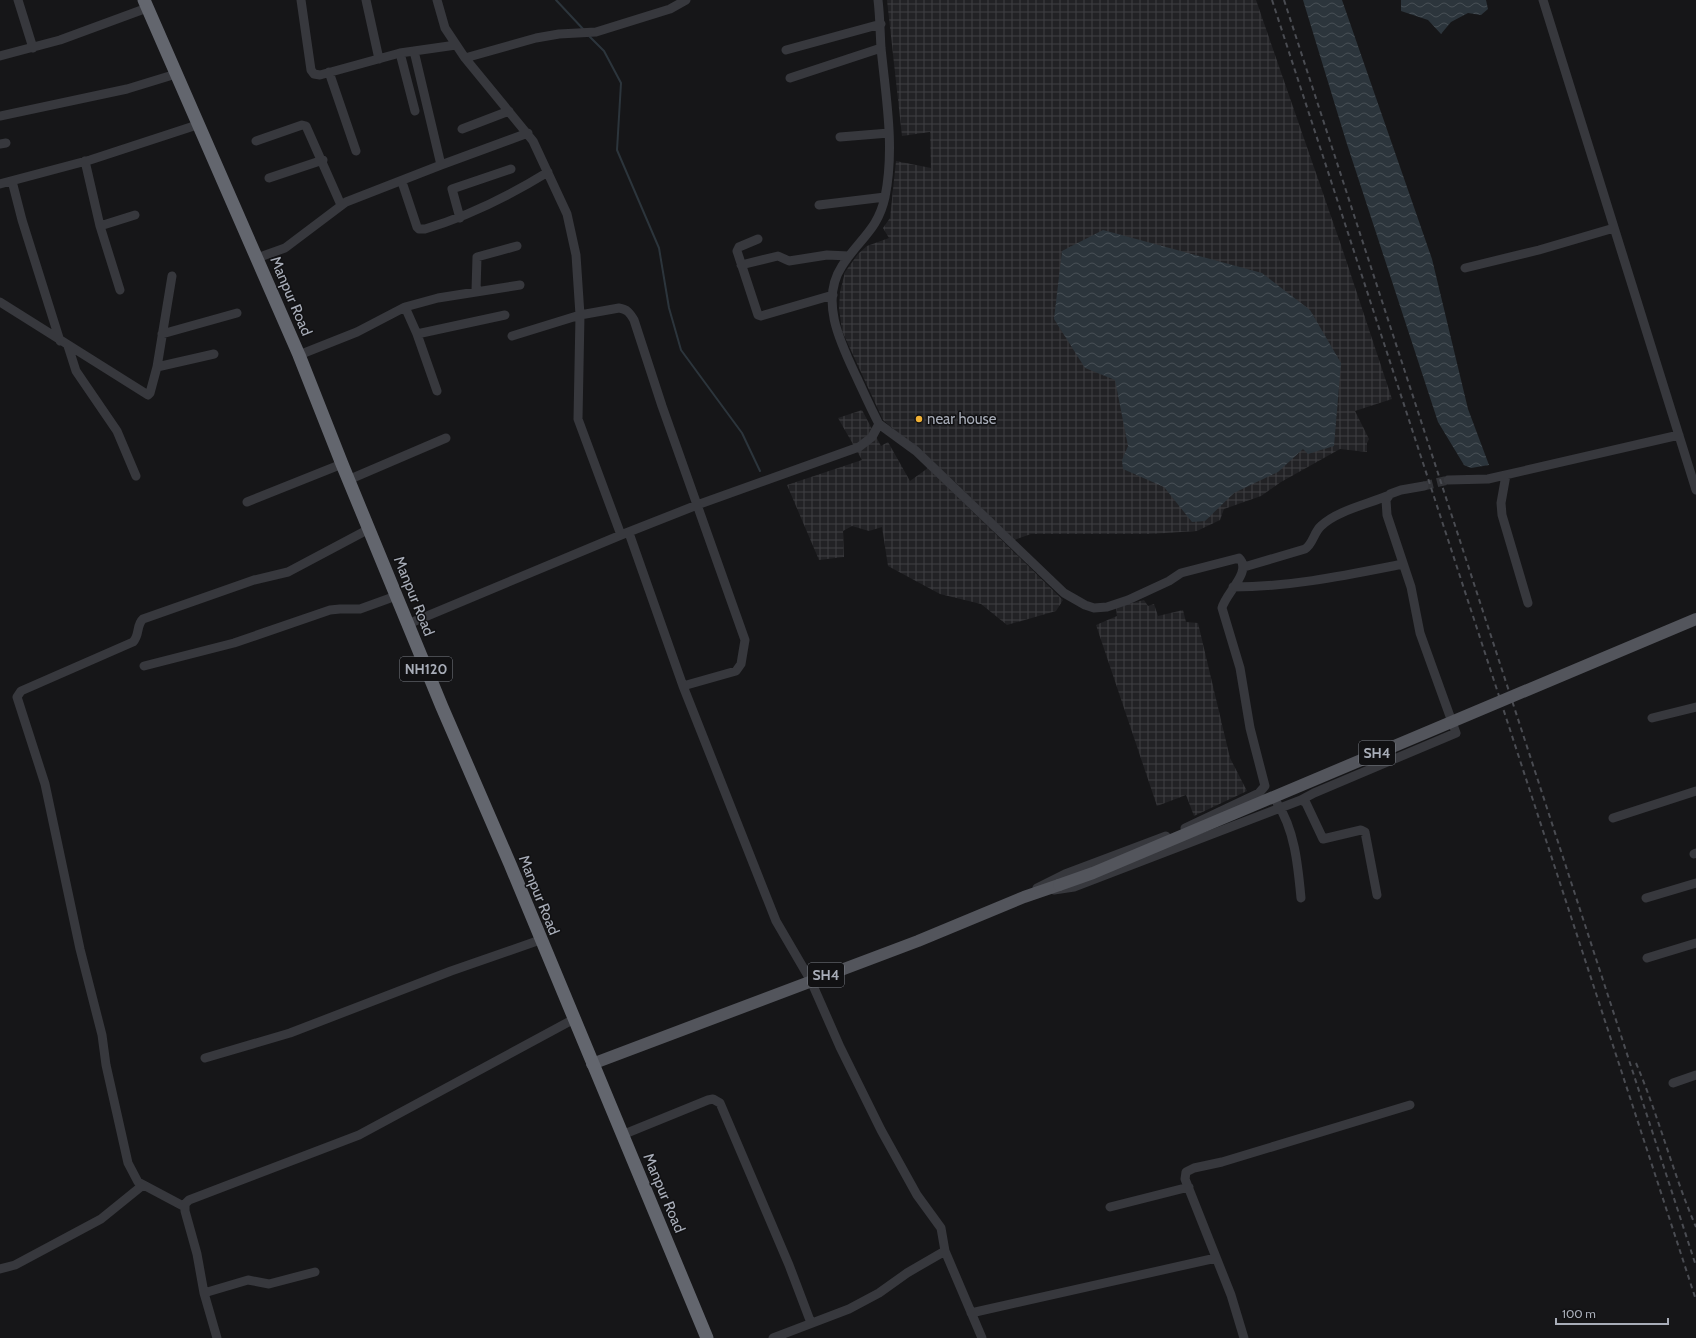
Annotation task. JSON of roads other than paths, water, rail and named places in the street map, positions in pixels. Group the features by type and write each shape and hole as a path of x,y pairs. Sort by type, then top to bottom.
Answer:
{"highway":[{"name":"Manpur Road","path":"145,4 299,355 348,480 396,596 707,1338"}],"main road":[{"name":"SH4","path":"592,1064 918,941 1024,897 1054,888 1093,873 1696,619"}],"street":[{"path":"18,0 33,48"},
{"path":"301,0 311,70 316,75 400,53 456,45"},
{"path":"366,0 379,59"},
{"path":"436,0 445,28 456,45 528,134 548,172 567,214 576,255 580,315 578,419 625,534 776,920 811,981 840,1047 881,1130 917,1194 941,1228 945,1251 982,1338"},
{"path":"465,58 536,38 559,34 596,32 670,9 686,0"},
{"path":"878,0 889,133 888,176 885,197 872,229 849,256 837,276 833,295 835,321 839,336 879,424 916,451 1064,593 1085,605 1094,608 1107,607 1128,600 1169,581 1182,573 1239,558 1244,567 1242,573 1222,608 1240,668 1250,728 1265,786 1280,808 1287,823 1294,850 1301,898"},
{"path":"1543,0 1696,490"},
{"path":"0,56 33,48 145,4"},
{"path":"786,50 881,24"},
{"path":"790,78 881,48"},
{"path":"414,51 441,165"},
{"path":"400,53 415,111"},
{"path":"329,72 356,152"},
{"path":"0,116 126,89 176,74"},
{"path":"462,128 509,111"},
{"path":"0,184 85,161 197,125"},
{"path":"256,140 304,125 309,129 341,205"},
{"path":"840,137 889,133"},
{"path":"257,258 285,248 341,205 402,182 441,165 528,134"},
{"path":"269,178 323,160"},
{"path":"85,161 100,226 120,290"},
{"path":"460,218 452,190 511,169"},
{"path":"402,182 419,229 425,229 460,218 511,194 548,172"},
{"path":"12,181 22,220 64,343 76,372 117,431 136,476"},
{"path":"819,205 885,197"},
{"path":"100,226 135,216"},
{"path":"1465,268 1540,250 1614,228"},
{"path":"758,239 737,249 756,312 759,315 833,295"},
{"path":"476,291 477,257 517,246"},
{"path":"741,265 778,256 789,261 827,255 849,256"},
{"path":"0,302 146,395 150,393 157,367 172,276"},
{"path":"299,355 358,332 405,307 438,298 520,285"},
{"path":"405,307 417,334 437,391"},
{"path":"512,336 580,315 619,308 630,313 634,320 745,640 741,664 736,671 684,686"},
{"path":"162,334 237,313"},
{"path":"417,334 505,315"},
{"path":"157,367 214,354"},
{"path":"408,624 697,505 859,447 872,437 879,424"},
{"path":"1448,480 1488,479 1679,435"},
{"path":"348,480 446,438"},
{"path":"247,502 342,464"},
{"path":"1506,475 1501,502 1502,515 1528,603"},
{"path":"1244,567 1305,549 1310,545 1317,530 1330,519 1394,492 1424,486"},
{"path":"1054,888 1074,887 1301,800 1314,793 1456,733 1420,633 1412,587 1387,515 1387,496"},
{"path":"185,1207 156,1190 143,1186 136,1179 128,1163 106,1065 102,1035 80,949 45,784 17,700 18,694 133,642 136,638 138,625 143,619 254,580 288,572 369,529"},
{"path":"1233,588 1298,584 1403,564"},
{"path":"144,666 234,642 336,609 360,609 396,596"},
{"path":"1652,718 1696,707"},
{"path":"1024,897 1040,886 1065,874 1130,851 1199,822 1259,793 1265,786"},
{"path":"1613,818 1696,791"},
{"path":"1301,800 1306,803 1324,839 1359,831 1365,832 1377,895"},
{"path":"1646,898 1696,883"},
{"path":"206,1058 290,1032 451,971 540,940"},
{"path":"1647,958 1696,942"},
{"path":"217,1338 204,1293 197,1254 185,1204 192,1198 359,1135 574,1019"},
{"path":"1673,1083 1696,1075"},
{"path":"622,1135 708,1100 713,1099 720,1103 789,1265 811,1323"},
{"path":"1244,1338 1185,1174 1190,1169 1222,1162 1410,1105"},
{"path":"0,1269 15,1265 101,1219 143,1186"},
{"path":"1110,1207 1189,1187"},
{"path":"773,1338 849,1308 879,1293 907,1273 945,1251"},
{"path":"971,1312 1216,1258"},
{"path":"204,1293 248,1280 269,1284 315,1272"}],"water":[{"path":"1303,0 1342,0 1432,259 1468,409 1489,465 1471,468 1464,465 1438,422 1346,141"},
{"path":"1401,0 1486,0 1488,9 1481,15 1468,13 1451,22 1441,34 1428,20 1401,11"},
{"path":"1103,230 1262,273 1310,310 1341,363 1334,446 1308,454 1303,449 1278,472 1234,493 1205,521 1192,522 1164,487 1123,469 1122,460 1128,446 1115,380 1085,368 1054,319 1062,251"}],"waterway":[{"path":"556,0 584,30"},
{"path":"589,36 604,51 621,83 617,150 659,248 669,308 681,350 742,433 760,471"}],"tunnel":[{"path":"1424,486 1448,480"}],"railway":[{"path":"1272,0 1696,1300"},
{"path":"1284,0 1696,1266"},
{"path":"1636,1063 1652,1104 1680,1187 1696,1227"}],"place":[{"name":"near house","path":"919,419"}]}
